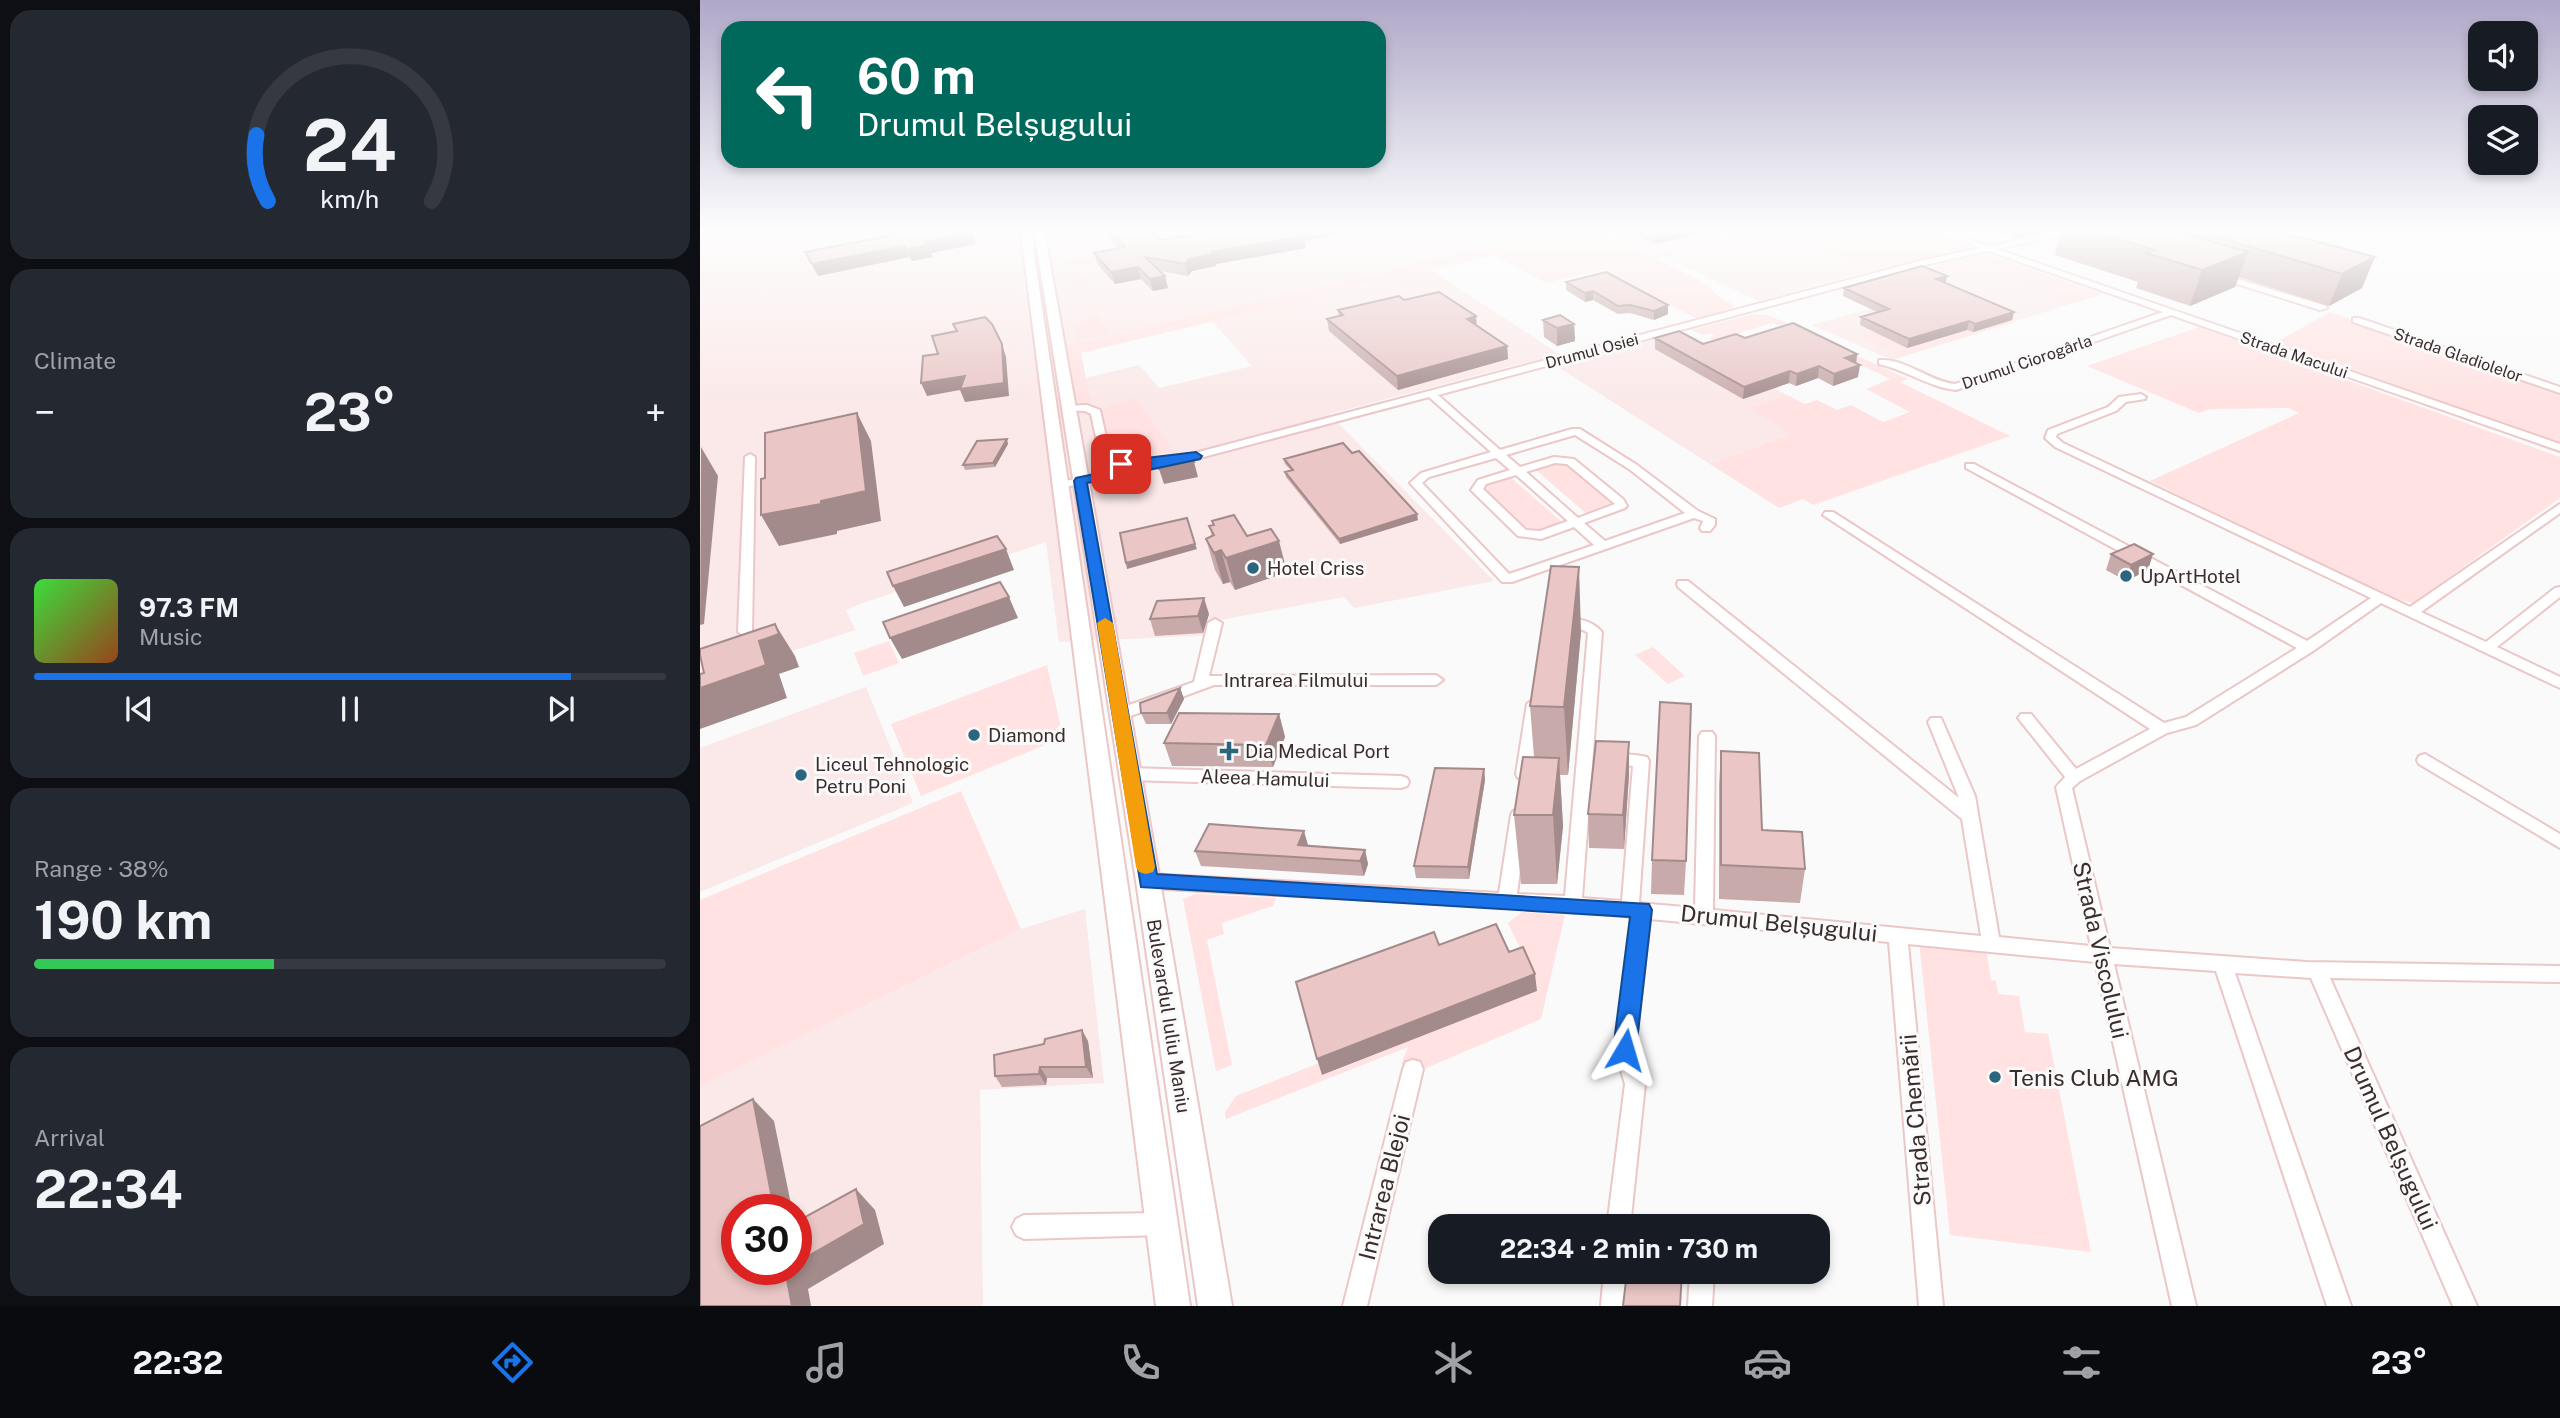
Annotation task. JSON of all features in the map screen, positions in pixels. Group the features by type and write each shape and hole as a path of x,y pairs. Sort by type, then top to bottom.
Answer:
{"main road":[{"name":"Bulevardul Iuliu Maniu","path":"1034,290 1173,1306"},
{"name":"Bulevardul Iuliu Maniu","path":"1049,290 1216,1306"},
{"path":"1036,306 1051,303"},
{"path":"1084,653 1109,647"},
{"path":"1125,950 1157,940"}],"street":[{"name":"Drumul Osiei","path":"1060,481 1196,456 1828,290"},
{"name":"Strada Macului","path":"2108,290 2560,448"},
{"path":"2265,290 2323,307"},
{"name":"Drumul Ciorogârla","path":"1882,362 1898,364 1942,385 1956,387 2172,312"},
{"name":"Strada Gladiolelor","path":"2356,320 2560,390"},
{"path":"1431,394 1603,546"},
{"path":"2141,397 2123,399 2112,409 2052,432 2050,438 2059,445 2380,598 2560,681"},
{"path":"1068,408 1087,408 1096,412 1105,458 1138,462"},
{"path":"1694,514 1507,579 1416,483 1425,475 1572,431 1580,432 1633,467 1694,514 1709,519 1709,526 1706,528"},
{"name":"Drumul Osiei","path":"1080,477 1138,462 1196,456"},
{"path":"746,632 750,457"},
{"path":"1559,459 1567,460 1621,504 1618,508 1541,535 1524,534 1477,490 1482,482 1518,471 1559,459"},
{"path":"1970,466 2308,648"},
{"path":"2414,610 2560,508"},
{"path":"1829,515 2162,729"},
{"path":"1683,584 1970,816"},
{"path":"2490,646 2560,591"},
{"path":"2380,598 2414,610 2560,681"},
{"path":"2026,718 2074,778 2162,729 2191,721 2308,648 2380,598"},
{"path":"1200,685 1215,623"},
{"path":"1549,625 1587,625 1595,632 1573,904"},
{"name":"Intrarea Filmului","path":"1120,714 1213,680 1436,680"},
{"path":"1507,900 1535,694"},
{"path":"1936,722 1966,796 1991,943"},
{"path":"1704,916 1707,736"},
{"path":"1585,758 1641,761 1636,909 1625,1050 1635,1084 1620,1214"},
{"path":"2425,760 2560,842"},
{"name":"Aleea Hamului","path":"1130,774 1401,782"},
{"name":"Strada Viscolului","path":"2074,778 2065,785 2064,790 2184,1306"},
{"name":"Drumul Belșugului","path":"1148,881 1573,904 2102,956 2317,971 2560,974"},
{"name":"Strada Chemării","path":"1898,935 1931,1306"},
{"path":"2223,964 2339,1306"},
{"name":"Drumul Belșugului","path":"2317,971 2465,1306"},
{"name":"Intrarea Blejoi","path":"1355,1306 1413,1069"},
{"path":"1024,1227 1163,1224"},
{"path":"1613,1306 1615,1284"},
{"path":"1700,1306 1701,1284"}],"shaded area":[{"path":"700,290 1304,290 1078,343 1086,378 1139,365 1159,388 1252,366 1212,321 1343,290 1413,290 1420,294 1461,290 1559,354 1329,414 1494,581 1354,608 1344,597 1220,620 1217,635 1059,642 1046,542 863,603 846,610 855,630 700,682"},
{"path":"1304,290 1342,290 1081,353 1091,405 1075,403 1065,348"},
{"path":"1412,290 1445,290 1430,293"},
{"path":"1643,290 1712,290 1734,306 1732,311 1699,320"},
{"path":"1735,290 1800,290 1758,301"},
{"path":"1936,290 2089,290 2102,294 1892,360 1812,325"},
{"path":"2038,290 2090,290 2102,294 2075,303"},
{"path":"2330,312 2560,391 2560,445 2273,344"},
{"path":"1753,314 1768,315 1908,379 1900,382 2010,436 1813,505 1803,499 1779,508 1710,464 1791,434 1748,408 1787,395 1805,404 1817,400 1837,410 1851,405 1883,422 1910,412 1866,389 1890,379 1773,323 1715,340 1708,338 1715,336 1711,333 1703,335 1691,330"},
{"path":"1096,315 1110,333 1076,341 1079,325"},
{"path":"2014,322 1901,357 1860,337 1875,332 1967,330"},
{"path":"2199,327 2560,457 2560,498 2413,603 2390,598 2150,481 2299,413 2289,408 2210,409 2199,413 2087,366"},
{"path":"1674,334 1787,395 1749,408 1791,434 1710,464 1558,367"},
{"path":"1135,398 1175,452 1130,457 1110,454 1101,412 1110,405"},
{"path":"1556,462 1565,463 1614,505 1589,516 1534,468"},
{"path":"1509,476 1564,524 1542,532 1530,531 1483,488 1489,482"},
{"path":"889,641 899,663 863,676 854,653"},
{"path":"1653,647 1685,676 1668,684 1635,655"},
{"name":"Diamond","path":"1047,665 1060,724 1045,745 921,796 891,724"},
{"name":"Liceul Tehnologic Petru Poni","path":"866,687 913,803 700,892 700,748"},
{"path":"961,791 1021,929 700,1086 700,900"},
{"path":"1195,894 1276,898 1273,906 1222,923 1224,934 1207,940 1232,1065 1216,1071 1183,899"},
{"path":"1085,909 1104,1083 980,1090 983,1306 700,1306 700,1086 1021,929"},
{"path":"1522,912 1565,915 1541,1019 1426,1068 1401,1064 1408,1047 1226,1119 1225,1112 1236,1096 1319,1063 1323,1075 1536,991 1527,962 1508,923"},
{"name":"Tenis Club AMG","path":"1919,941 1986,948 1991,980 1996,981 1998,994 2019,996 2025,1032 2048,1034 2091,1252 1950,1235"}],"building":[{"path":"1580,290 1640,290 1668,305 1654,311 1630,305 1618,306 1593,291 1585,293"},
{"path":"1848,290 1962,290 2014,312 1975,324 1969,321 1909,339 1861,317 1889,309"},
{"path":"1439,292 1476,316 1467,319 1507,346 1397,376 1327,319 1343,315 1338,310 1399,296 1404,300"},
{"path":"1560,315 1574,324 1557,328 1543,320"},
{"path":"985,317 992,324 1002,344 1004,383 960,389 965,376 921,383 923,356 938,354 932,336 957,331 953,324"},
{"path":"1793,323 1857,354 1845,358 1860,365 1834,374 1819,366 1797,374 1790,371 1744,387 1655,338 1679,331 1703,344 1736,334 1745,338"},
{"path":"857,413 866,491 821,501 821,504 761,515 761,479 765,478 765,433"},
{"path":"1007,439 993,463 963,465 977,441"},
{"path":"1343,443 1352,453 1359,451 1417,514 1339,539 1285,472 1293,470 1284,459"},
{"path":"1190,453 1194,462 1159,469 1156,460"},
{"path":"1234,515 1247,536 1271,529 1279,541 1226,558 1221,550 1214,553 1206,539 1214,535 1209,526 1214,525 1212,521"},
{"path":"1187,518 1195,544 1126,563 1120,533"},
{"path":"997,536 1006,549 893,586 887,572"},
{"path":"2134,544 2153,554 2131,565 2111,554"},
{"path":"1551,566 1579,567 1564,707 1530,706"},
{"path":"1000,582 1009,597 890,638 883,622"},
{"path":"1204,598 1198,616 1150,619 1157,601"},
{"path":"775,624 779,634 759,641 766,665 700,688 700,674 704,673 700,649"},
{"path":"1180,688 1167,713 1141,713 1140,703"},
{"path":"1660,702 1691,704 1686,861 1652,860"},
{"path":"1179,713 1279,714 1266,745 1164,743"},
{"path":"1596,741 1629,742 1623,815 1588,814"},
{"path":"1721,751 1759,753 1762,830 1802,832 1805,869 1721,865"},
{"path":"1523,757 1559,758 1553,815 1514,815"},
{"path":"1435,768 1484,769 1468,867 1414,866"},
{"path":"1209,824 1304,831 1298,845 1365,850 1360,861 1195,851"},
{"path":"1496,924 1509,952 1523,947 1535,974 1317,1059 1296,982 1434,932 1439,945"},
{"path":"1082,1030 1086,1067 1040,1067 1039,1074 995,1076 994,1055 1044,1044 1045,1039"},
{"path":"753,1099 771,1194 721,1194 721,1285 788,1285 792,1306 700,1306 700,1126"},
{"path":"856,1189 864,1224 812,1254 812,1213"},
{"path":"1626,1284 1681,1284 1680,1306 1623,1306"}],"slow traffic":[{"path":"1105,623 1146,867"}],"place":[{"name":"Hotel Criss","path":"1253,568"},
{"name":"UpArtHotel","path":"2126,576"},
{"name":"Diamond","path":"974,735"},
{"name":"Dia Medical Port","path":"1229,751"},
{"name":"Liceul Tehnologic Petru Poni","path":"801,775"},
{"name":"Tenis Club AMG","path":"1995,1077"}],"route":[{"path":"1121,464 1196,456 1081,481 1148,881 1642,910 1625,1050"}]}
